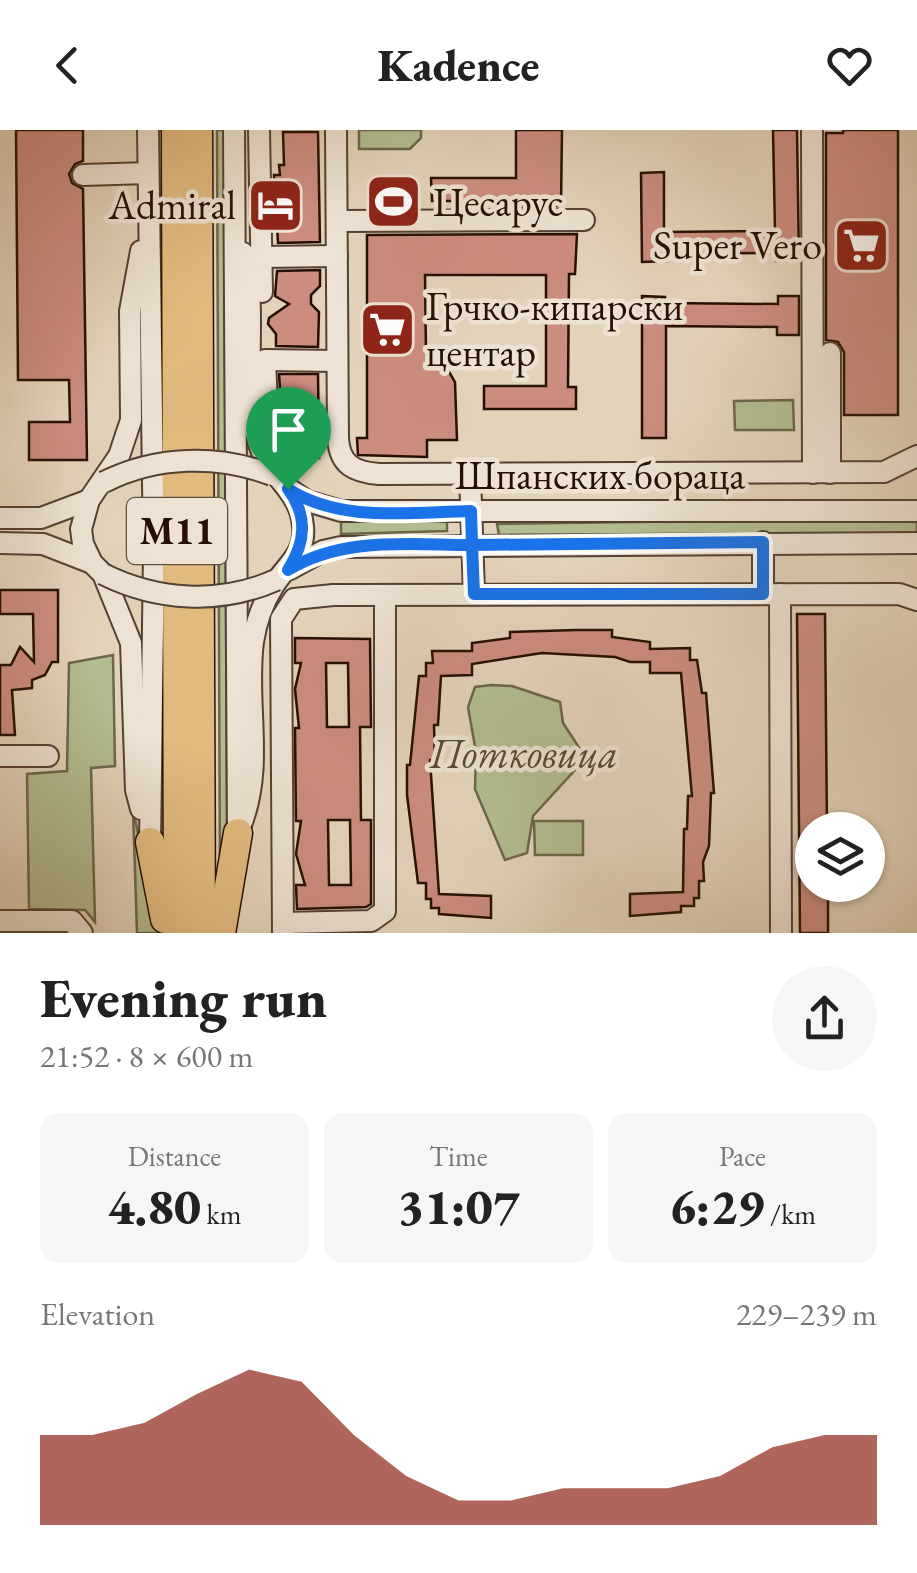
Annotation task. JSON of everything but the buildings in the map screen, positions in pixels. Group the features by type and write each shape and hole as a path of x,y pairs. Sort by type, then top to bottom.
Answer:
{"highway":[{"name":"M11","path":"176,130 178,933"},
{"name":"M11","path":"198,130 201,933"},
{"path":"221,933 238,833"},
{"path":"150,842 167,933"}],"street":[{"path":"148,130 154,553 150,842"},
{"path":"234,130 238,833"},
{"path":"259,130 267,404"},
{"path":"336,130 339,447 349,466 361,473 822,474 892,470 917,456"},
{"path":"812,130 822,474"},
{"path":"83,176 148,173"},
{"path":"337,221 584,220"},
{"path":"234,222 251,284 253,422 272,474 288,489 302,514 304,540 260,616 253,642 254,791 238,833"},
{"path":"148,230 135,270 130,310 131,420 126,439 104,482 82,515 82,536 131,643 136,790 150,842"},
{"path":"260,257 337,256"},
{"path":"822,474 830,354"},
{"path":"265,360 338,361"},
{"path":"104,482 133,470 182,460 239,465 272,474"},
{"path":"470,474 474,594"},
{"path":"760,474 761,509"},
{"name":"Шпанских бораца","path":"288,489 307,501 341,511 914,509"},
{"path":"0,518 41,518 89,500"},
{"path":"763,542 771,594 781,933"},
{"path":"0,543 43,544 128,586 178,597 232,593 282,575"},
{"name":"Шпанских бораца","path":"282,575 310,557 341,547 914,544"},
{"path":"385,594 385,911 371,921 283,928 281,619 285,607 306,595 385,594 899,594 917,600"},
{"path":"0,756 48,756"},
{"path":"0,922 72,921 82,933"}],"green space":[{"path":"155,130 164,130 167,884 157,836"},
{"path":"217,130 224,130 227,835 220,889"},
{"path":"359,130 421,130 421,138 410,149 359,149"},
{"path":"793,400 794,430 735,430 734,401"},
{"path":"341,518 447,518 447,531 341,534"},
{"path":"917,518 917,536 499,535 497,524"},
{"path":"113,655 115,766 91,768 95,922 85,910 29,909 27,774 67,771 69,663"},
{"name":"Потковица","path":"512,686 560,702 563,723 586,758 533,816 527,853 505,860 475,789 476,752 468,707 475,687"},
{"path":"133,810 160,931 160,933 137,933"},
{"path":"534,821 583,821 583,855 535,855"}],"place":[{"name":"Цесарус","path":"394,202"},
{"name":"Admiral","path":"275,205"},
{"name":"Super Vero","path":"861,245"},
{"name":"Грчко-кипарски центар","path":"387,329"}],"route":[{"path":"288,489 297,500 304,527 300,552 288,570 323,551 341,547 472,545 474,594 763,594 763,542 472,545 471,511 341,511 307,501 288,489"}]}
